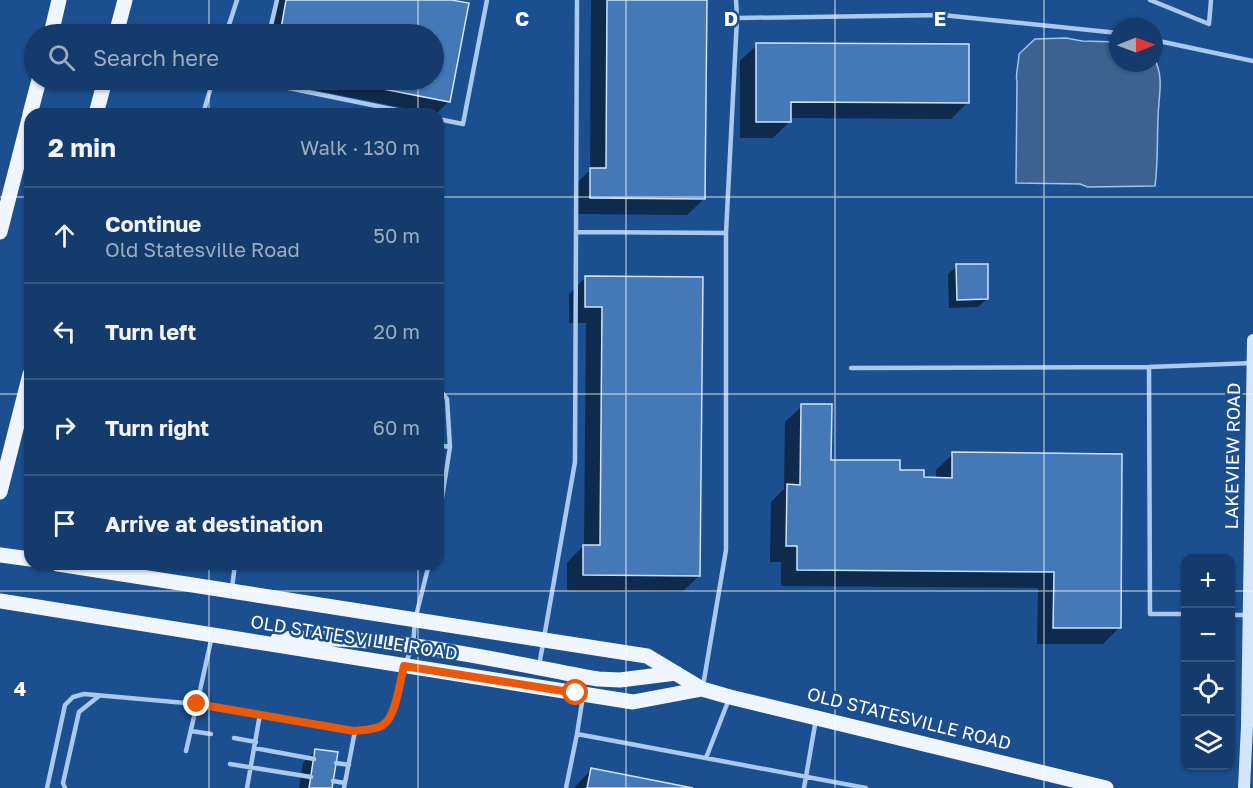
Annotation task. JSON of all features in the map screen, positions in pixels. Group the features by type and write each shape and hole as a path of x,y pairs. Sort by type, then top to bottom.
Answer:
{"main road":[{"path":"53,24 59,0"},
{"path":"119,24 125,0"},
{"path":"32,108 36,90"},
{"path":"98,108 102,90"},
{"path":"0,232 24,138"},
{"name":"LAKEVIEW ROAD","path":"1244,788 1253,340"},
{"path":"0,492 24,398"},
{"path":"0,555 24,558"},
{"name":"OLD STATESVILLE ROAD","path":"97,570 647,656 702,689 1106,788"},
{"name":"OLD STATESVILLE ROAD","path":"0,601 633,702 702,689"},
{"path":"249,640 309,637 413,646 598,679 620,680 676,673"}],"lane":[{"path":"229,24 237,0"},
{"path":"271,24 277,0"},
{"path":"444,119 463,124 487,0"},
{"path":"538,669 575,462 578,0"},
{"path":"702,689 726,550 726,233 736,0"},
{"path":"1150,0 1209,24 1211,0"},
{"path":"737,18 942,15 1109,32"},
{"path":"1163,42 1253,61"},
{"path":"205,108 210,90"},
{"path":"298,90 387,108"},
{"path":"576,232 726,233"},
{"path":"851,368 1149,367 1253,363"},
{"path":"1149,367 1150,614 1181,614"},
{"path":"444,395 447,399 450,447 444,485"},
{"path":"444,446 450,447"},
{"path":"232,591 234,570"},
{"path":"47,788 65,705 73,697 84,694 197,704 354,731 385,724 393,712 404,666 413,646 415,620 428,570"},
{"path":"1235,615 1249,615"},
{"path":"186,752 212,634"},
{"path":"566,788 583,694"},
{"path":"65,788 63,783 79,712 99,696"},
{"path":"706,758 730,697"},
{"path":"247,788 260,714"},
{"path":"804,788 816,717"},
{"path":"191,731 211,734"},
{"path":"333,781 345,785 354,731"},
{"path":"577,734 866,788"},
{"path":"234,738 314,759"},
{"path":"336,763 349,765"},
{"path":"230,764 311,777"}],"water":[{"path":"1066,38 1109,42 1109,72 1159,72 1155,186 1088,187 1080,184 1016,183 1016,75 1019,54 1035,39"}],"building":[{"path":"286,0 451,0 469,3 450,102 388,90 444,90 444,24 282,24"},
{"path":"607,0 707,0 705,199 590,198 590,168 606,168"},
{"path":"756,43 969,44 969,103 791,102 791,122 756,122"},
{"path":"956,264 988,264 988,299 957,300"},
{"path":"585,276 703,277 700,576 583,575 583,545 600,545 602,307 585,307"},
{"path":"801,404 832,404 831,460 900,460 900,470 924,470 924,477 952,478 952,452 1122,454 1121,628 1053,628 1054,572 797,570 797,546 786,546 787,484 800,485"},
{"path":"315,749 338,752 332,788 309,788"},
{"path":"591,768 693,788 587,788"}],"route":[{"path":"197,704 354,731 371,729 385,724 393,712 404,666 576,693"}]}
